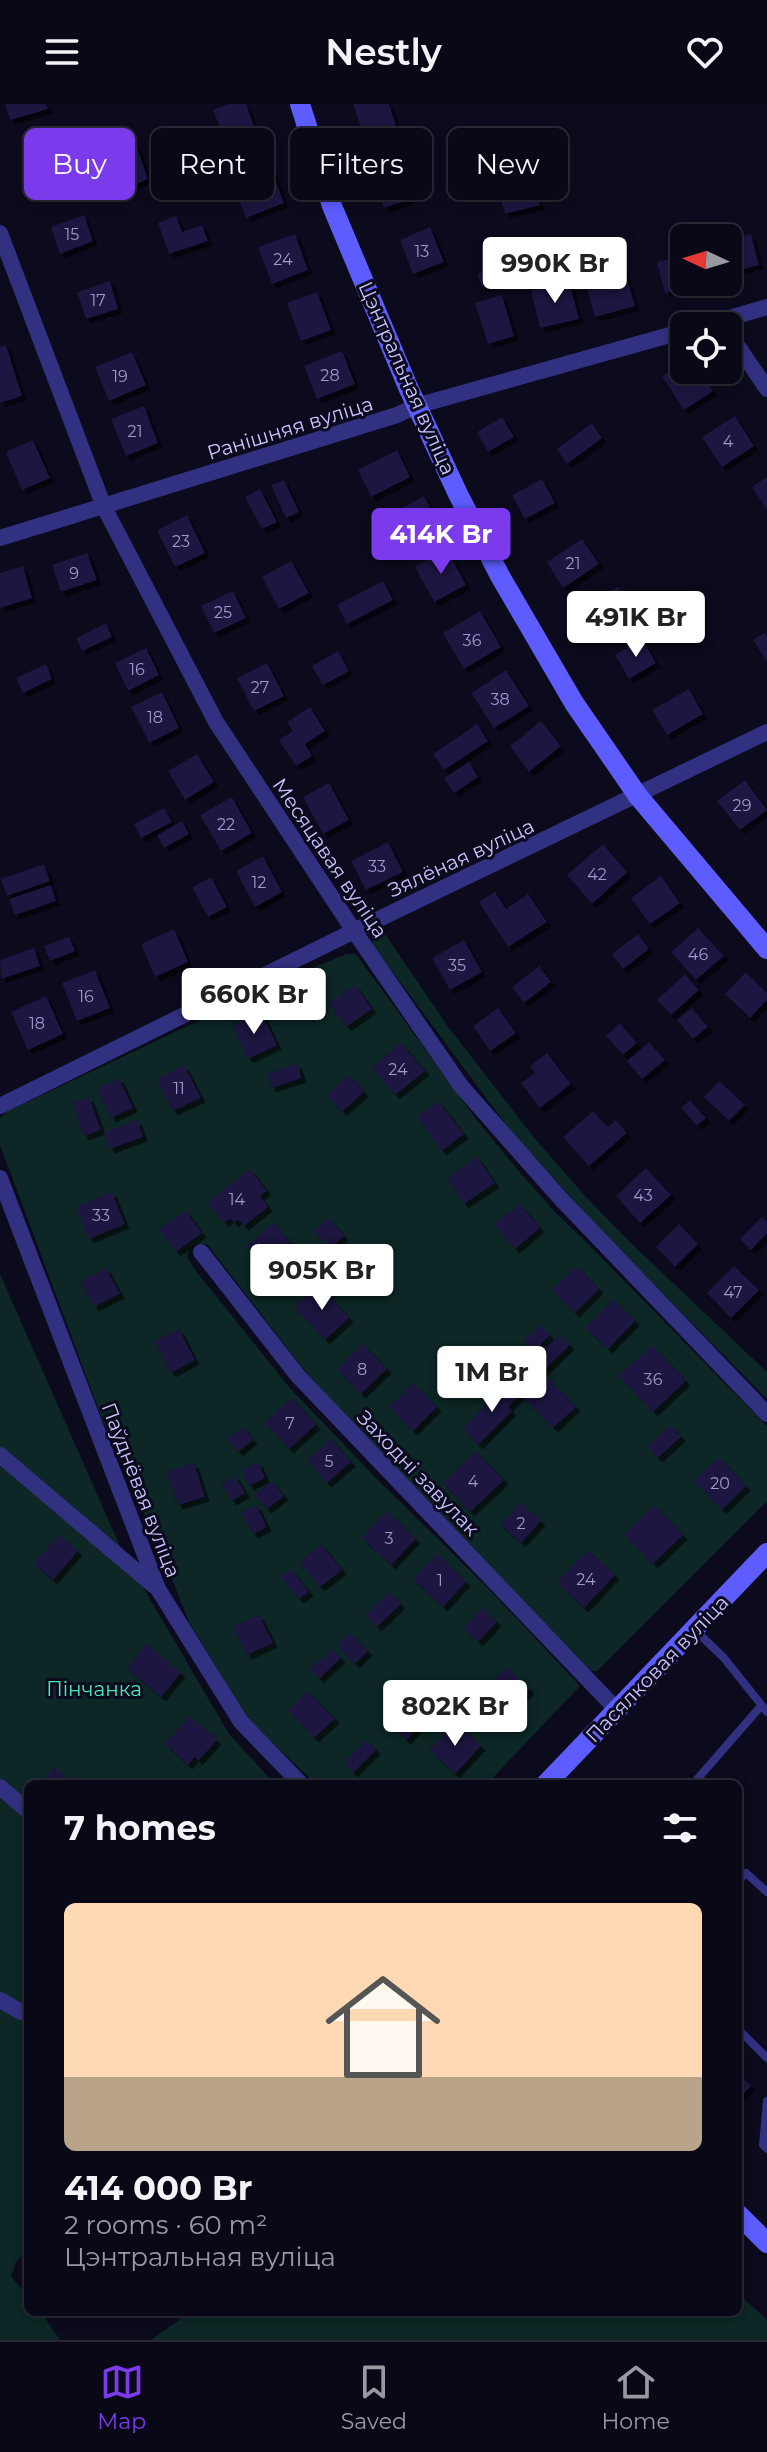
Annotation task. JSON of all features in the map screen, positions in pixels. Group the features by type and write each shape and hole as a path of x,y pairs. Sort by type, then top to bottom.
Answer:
{"street":[{"name":"Цэнтральная вуліца","path":"300,104 332,206 416,406 458,494 539,645 574,703 638,796 767,949"},
{"name":"Месяцавая вуліца","path":"0,233 104,507 216,722 461,1086 561,1199 767,1414"},
{"path":"742,318 767,307"},
{"name":"Ранішняя вуліца","path":"0,538 397,415 416,406 670,335"},
{"path":"742,352 767,389"},
{"name":"Зялёная вуліца","path":"0,1106 767,732"},
{"name":"Паўднёвая вуліца","path":"0,1178 158,1589 241,1722 297,1780"},
{"name":"Заходні завулак","path":"201,1252 298,1376 618,1711"},
{"path":"0,1455 158,1589"},
{"name":"Пасялковая вуліца","path":"550,1780 767,1553"},
{"path":"0,1787 24,1808"},
{"path":"0,2000 24,2012"},
{"path":"742,2218 767,2243"}],"lane":[{"path":"695,1630 724,1658 764,1709 697,1780"},
{"path":"742,1877 746,1873 767,1892"},
{"path":"742,2033 767,2058"},
{"path":"767,2101 763,2145 767,2149"}],"green space":[{"path":"383,931 449,1028 536,1140 633,1245 767,1372 767,1399 605,1235 510,1130 372,944 373,937"},
{"path":"346,954 355,954 476,1119 517,1169 553,1210 767,1426 767,1501 597,1671 591,1671 305,1371 207,1244 197,1244 189,1249 187,1257 196,1271 290,1388 580,1686 491,1780 312,1780 249,1721 189,1622 104,1424 0,1145 0,1118 8,1111"},
{"name":"Пінчанка","path":"0,1274 123,1553 229,1734 271,1780 24,1780 24,2253 11,2276 24,2292 24,2316 44,2316 60,2340 0,2340"},
{"path":"742,2297 767,2320 767,2340 151,2340 184,2316 742,2316"}],"building":[{"path":"5,104 46,104 48,109 10,120"},
{"path":"229,104 246,104 255,128 220,128 213,110"},
{"path":"353,104 389,104 396,125 361,128"},
{"path":"135,145 148,179 135,185"},
{"path":"274,176 284,203 246,218 239,200 274,200"},
{"path":"381,200 407,200 384,208"},
{"path":"501,200 538,200 540,205 505,214"},
{"path":"84,215 93,241 60,254 51,227"},
{"path":"176,216 182,232 202,225 208,241 169,254 158,223"},
{"path":"430,227 444,262 413,274 400,240"},
{"path":"295,234 308,270 272,284 258,247"},
{"path":"751,234 759,265 742,269 742,236"},
{"path":"670,259 670,292 665,293 657,262"},
{"path":"503,265 508,279 482,287 477,274"},
{"path":"623,266 635,306 595,317 584,278"},
{"path":"110,281 118,309 86,319 77,292"},
{"path":"569,281 579,319 540,328 531,291"},
{"path":"317,292 331,330 301,341 287,303"},
{"path":"502,295 514,336 488,344 475,303"},
{"path":"6,345 22,396 0,403 0,347"},
{"path":"342,351 355,384 317,399 304,366"},
{"path":"132,352 146,385 109,401 95,367"},
{"path":"670,371 670,384 708,384 713,391 684,410 662,376"},
{"path":"144,406 158,443 126,456 111,419"},
{"path":"735,416 754,446 722,467 702,437"},
{"path":"502,417 514,437 488,452 477,432"},
{"path":"592,423 602,438 567,464 557,449"},
{"path":"33,440 50,478 22,490 6,452"},
{"path":"397,450 410,477 371,497 358,470"},
{"path":"767,477 767,510 752,487"},
{"path":"542,479 555,503 525,519 512,495"},
{"path":"284,480 299,512 286,518 271,485"},
{"path":"260,489 277,522 262,529 245,497"},
{"path":"424,496 441,529 411,545 394,512"},
{"path":"187,515 205,553 175,567 157,530"},
{"path":"582,539 599,564 563,588 547,562"},
{"path":"447,549 466,585 434,602 415,567"},
{"path":"87,553 97,580 61,592 52,565"},
{"path":"291,561 309,593 279,609 262,577"},
{"path":"23,566 32,598 0,608 0,573"},
{"path":"383,581 393,600 347,624 337,605"},
{"path":"618,587 631,612 594,631 581,606"},
{"path":"233,591 246,618 214,633 201,606"},
{"path":"480,611 501,647 464,669 443,633"},
{"path":"106,623 112,637 82,651 76,638"},
{"path":"764,633 767,637 767,662 753,640"},
{"path":"642,639 656,663 629,679 615,655"},
{"path":"146,648 159,675 128,691 115,663"},
{"path":"338,651 349,671 323,685 312,666"},
{"path":"267,663 284,696 254,711 237,678"},
{"path":"46,664 52,679 23,693 16,678"},
{"path":"506,670 529,706 494,728 471,693"},
{"path":"689,689 703,714 667,735 652,710"},
{"path":"162,692 179,728 149,743 131,707"},
{"path":"310,707 325,731 305,744 312,756 296,766 279,740 293,731 287,722"},
{"path":"541,721 561,746 529,772 510,746"},
{"path":"477,724 488,741 444,770 433,754"},
{"path":"197,754 214,782 185,800 168,771"},
{"path":"469,762 478,777 454,793 444,778"},
{"path":"745,780 767,810 740,830 717,801"},
{"path":"329,783 349,820 323,834 303,797"},
{"path":"232,797 252,833 221,851 200,815"},
{"path":"164,808 172,822 141,838 134,824"},
{"path":"182,821 189,834 164,848 157,835"},
{"path":"388,842 403,872 366,890 351,861"},
{"path":"603,844 627,872 592,904 567,875"},
{"path":"263,856 282,892 255,907 236,871"},
{"path":"44,864 50,881 7,896 1,879"},
{"path":"661,876 680,903 650,924 631,898"},
{"path":"211,877 227,907 208,917 192,887"},
{"path":"51,885 56,901 15,915 9,899"},
{"path":"495,892 506,909 528,894 547,922 508,947 479,902"},
{"path":"698,928 724,956 696,980 671,952"},
{"path":"174,929 188,962 155,977 141,944"},
{"path":"638,934 649,949 623,969 612,954"},
{"path":"69,937 75,951 50,961 44,946"},
{"path":"464,940 482,972 450,990 432,958"},
{"path":"34,948 40,966 1,979 0,960"},
{"path":"539,966 551,982 524,1003 512,987"},
{"path":"95,970 110,1008 77,1021 62,983"},
{"path":"746,972 767,993 767,1000 750,1018 725,994"},
{"path":"685,974 699,990 671,1015 657,1000"},
{"path":"355,985 372,1009 346,1027 329,1003"},
{"path":"46,996 63,1034 28,1050 11,1012"},
{"path":"498,1008 516,1033 490,1051 473,1026"},
{"path":"692,1008 708,1027 693,1039 677,1020"},
{"path":"261,1012 277,1045 248,1059 232,1026"},
{"path":"620,1023 637,1043 623,1055 606,1036"},
{"path":"649,1042 665,1060 642,1079 627,1061"},
{"path":"401,1043 425,1071 395,1095 372,1067"},
{"path":"547,1053 571,1084 540,1108 521,1083 535,1073 530,1066"},
{"path":"297,1064 302,1078 271,1088 267,1074"},
{"path":"184,1065 201,1098 173,1111 157,1079"},
{"path":"349,1075 364,1092 342,1112 327,1095"},
{"path":"119,1078 133,1108 111,1118 97,1088"},
{"path":"719,1081 745,1105 729,1121 704,1097"},
{"path":"89,1097 101,1130 84,1136 72,1103"},
{"path":"690,1100 706,1118 697,1126 681,1108"},
{"path":"438,1101 464,1134 442,1151 417,1117"},
{"path":"593,1111 608,1127 616,1120 627,1133 589,1166 563,1137"},
{"path":"137,1120 143,1137 110,1149 104,1133"},
{"path":"477,1157 495,1183 464,1204 447,1178"},
{"path":"646,1168 671,1195 640,1223 616,1196"},
{"path":"250,1169 267,1191 260,1196 268,1207 244,1226 238,1219 234,1223 230,1218 224,1223 208,1202"},
{"path":"112,1192 125,1224 89,1239 76,1207"},
{"path":"520,1204 540,1228 515,1249 494,1224"},
{"path":"186,1211 202,1233 176,1252 159,1229"},
{"path":"762,1217 767,1222 767,1233 751,1250 740,1239"},
{"path":"329,1218 344,1236 330,1248 314,1230"},
{"path":"273,1223 303,1257 277,1280 247,1246"},
{"path":"679,1224 698,1244 675,1267 656,1247"},
{"path":"577,1266 599,1289 575,1313 552,1290"},
{"path":"734,1266 759,1290 731,1318 707,1293"},
{"path":"106,1268 120,1294 94,1307 81,1281"},
{"path":"320,1285 349,1318 325,1340 295,1307"},
{"path":"613,1299 635,1321 608,1349 586,1328"},
{"path":"540,1325 550,1335 534,1351 524,1341"},
{"path":"179,1329 195,1360 171,1373 155,1341"},
{"path":"559,1335 570,1345 534,1380 524,1369"},
{"path":"363,1344 387,1369 361,1394 337,1369"},
{"path":"652,1345 686,1381 653,1412 619,1376"},
{"path":"546,1376 576,1407 553,1428 524,1398"},
{"path":"509,1382 521,1394 508,1407 512,1411 478,1445 463,1429"},
{"path":"413,1383 437,1407 413,1431 389,1407"},
{"path":"292,1398 316,1425 289,1449 265,1422"},
{"path":"670,1425 681,1437 658,1458 647,1447"},
{"path":"243,1427 253,1440 238,1452 228,1438"},
{"path":"331,1439 351,1462 327,1483 307,1460"},
{"path":"476,1451 504,1480 470,1512 443,1483"},
{"path":"719,1457 746,1486 722,1510 694,1481"},
{"path":"258,1462 265,1478 249,1486 242,1470"},
{"path":"194,1463 205,1497 178,1505 167,1472"},
{"path":"235,1476 245,1493 232,1501 222,1484"},
{"path":"272,1481 284,1496 267,1509 255,1495"},
{"path":"521,1503 541,1521 521,1543 501,1525"},
{"path":"256,1505 267,1527 253,1534 241,1512"},
{"path":"654,1505 683,1535 653,1564 624,1535"},
{"path":"387,1511 416,1539 391,1565 362,1538"},
{"path":"59,1535 78,1551 53,1580 34,1564"},
{"path":"321,1544 342,1570 320,1587 300,1562"},
{"path":"588,1550 615,1575 584,1608 557,1582"},
{"path":"437,1554 466,1582 443,1607 413,1579"},
{"path":"291,1569 309,1592 299,1599 281,1577"},
{"path":"389,1592 401,1604 377,1627 366,1615"},
{"path":"483,1608 497,1622 478,1642 464,1627"},
{"path":"259,1615 273,1643 247,1655 233,1627"},
{"path":"350,1633 368,1651 355,1664 337,1645"},
{"path":"146,1644 181,1673 161,1697 127,1668"},
{"path":"332,1649 341,1658 319,1679 310,1669"},
{"path":"506,1667 530,1689 506,1715 482,1693"},
{"path":"308,1691 335,1719 314,1738 288,1710"},
{"path":"398,1705 420,1726 406,1740 384,1719"},
{"path":"190,1716 217,1740 198,1761 195,1757 188,1765 165,1744"},
{"path":"455,1722 481,1746 455,1774 430,1750"},
{"path":"366,1740 376,1750 353,1773 344,1763"},
{"path":"54,1767 70,1780 43,1780"},
{"path":"742,2077 751,2086 742,2096"}]}
